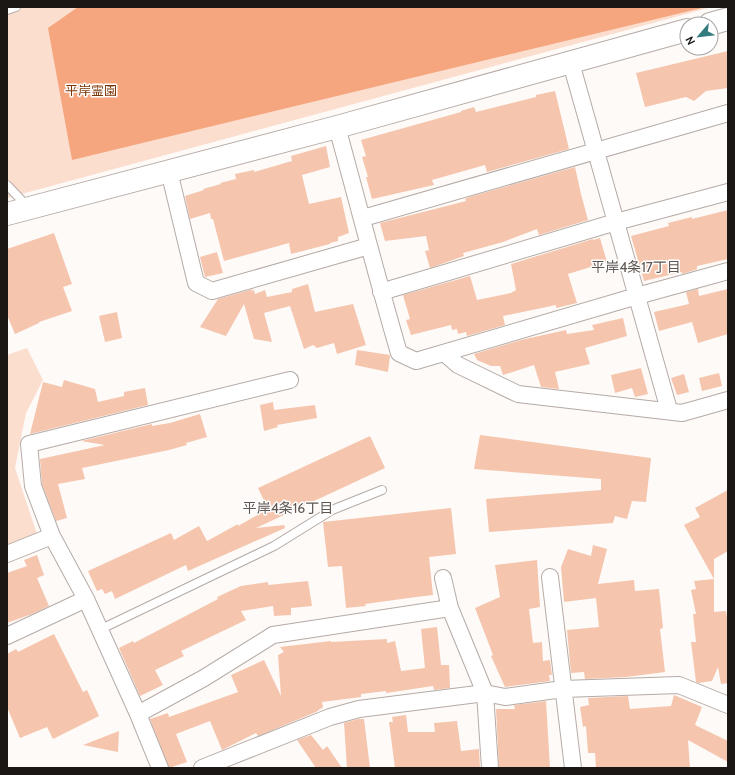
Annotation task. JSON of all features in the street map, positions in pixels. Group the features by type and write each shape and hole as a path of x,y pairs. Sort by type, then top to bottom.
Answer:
{"street":[{"path":"7,214 337,127 679,32"},
{"path":"571,63 669,410"},
{"path":"363,218 728,113"},
{"path":"337,127 399,354 416,361 637,296 728,271"},
{"path":"169,171 196,284 212,291 369,246"},
{"path":"381,292 616,222 728,192"},
{"path":"444,353 458,364 518,394 669,410 682,413 728,400"},
{"path":"160,768 138,714 86,599 52,536 33,486 29,444 290,380"},
{"path":"7,554 52,536"},
{"path":"550,577 574,768"},
{"path":"443,578 450,608 485,693 490,768"},
{"path":"7,636 86,599"},
{"path":"138,714 204,678 273,635 450,608"},
{"path":"202,768 330,717 359,709 485,693 505,697 563,689 679,685 728,705"}],"lane":[{"path":"7,10 16,7"},
{"path":"7,185 30,208"},
{"path":"99,630 274,546 332,510 382,490"}],"green space":[{"name":"平岸霊園","path":"7,7 712,7 7,198"},
{"name":"平岸霊園","path":"78,7 706,7 72,160 48,28"},
{"path":"27,348 43,380 26,413 15,468 38,537 7,550 7,355"}],"building":[{"path":"728,51 728,88 706,91 694,101 686,97 645,107 636,73 707,56 719,56 719,53"},
{"path":"555,91 569,149 487,172 485,165 432,180 434,185 372,199 366,177 368,177 362,157 366,156 361,140 474,107 476,112"},
{"path":"326,146 330,167 302,175 309,204 341,197 349,233 338,237 338,241 291,254 289,243 224,261 210,213 190,219 185,196 221,184 220,183 236,179 235,174 254,170 254,172 292,161 291,156"},
{"path":"575,167 588,220 539,235 537,229 503,242 463,253 464,256 430,268 425,251 429,250 426,236 385,241 380,223 466,201 465,199 469,197"},
{"path":"728,210 728,259 697,266 697,269 682,274 682,272 644,281 631,236 669,226 668,223"},
{"path":"54,233 72,284 63,287 72,311 39,322 15,334 7,315 7,249"},
{"path":"600,238 607,262 568,274 577,303 556,308 556,305 503,316 505,325 467,336 466,332 458,334 457,329 452,330 451,325 411,335 406,320 410,319 403,295 470,276 477,300 511,293 516,290 511,264"},
{"path":"217,252 223,273 205,277 200,257"},
{"path":"308,284 315,312 353,304 366,345 337,354 334,343 317,348 313,345 304,349 290,306 264,313 272,342 254,339 244,304 226,336 200,327 218,299 253,289 251,292 254,290 255,294 265,290 267,297 292,292 292,289"},
{"path":"698,289 699,296 728,289 728,334 698,343 692,322 659,331 654,312 689,304 686,292"},
{"path":"117,312 122,338 105,342 99,316"},
{"path":"623,318 627,336 585,348 590,364 555,372 559,389 541,387 534,365 503,375 500,366 491,366 477,360 474,354 521,340 566,330 567,334 594,330 592,325"},
{"path":"357,350 390,355 388,372 355,365"},
{"path":"641,368 648,394 635,397 632,388 615,393 611,375"},
{"path":"719,373 722,386 702,391 699,378"},
{"path":"684,374 689,392 677,395 671,378"},
{"path":"64,380 95,389 98,402 124,396 124,392 145,388 148,405 30,434 43,382 62,387"},
{"path":"273,402 274,410 315,405 317,418 277,425 278,427 264,431 260,405"},
{"path":"200,414 207,437 169,450 82,468 85,479 58,484 67,518 56,521 42,484 40,459 105,445 81,441 152,424 152,426 170,423"},
{"path":"480,435 651,458 646,502 632,501 627,519 615,516 613,523 489,532 486,499 601,490 601,479 474,469"},
{"path":"370,436 385,468 256,528 284,525 285,528 188,571 186,565 115,599 112,591 105,594 102,589 97,591 88,571 171,533 174,540 199,526 207,541 268,509 258,488"},
{"path":"728,490 728,551 714,559 714,579 684,525 700,517 695,508"},
{"path":"451,508 456,554 429,557 433,595 346,608 342,566 328,567 323,522"},
{"path":"593,545 607,549 598,584 634,580 635,591 659,589 663,628 660,629 665,672 626,677 585,679 584,672 571,673 567,630 599,627 596,598 564,602 561,567 568,549 591,556"},
{"path":"37,555 44,575 37,578 49,606 7,623 7,573 27,566 24,560"},
{"path":"537,560 540,607 529,609 533,643 542,642 543,661 550,660 552,675 549,675 550,681 505,687 491,656 493,655 475,608 500,597 495,565"},
{"path":"714,579 714,612 726,611 728,624 728,683 721,684 718,667 712,681 696,682 691,642 696,642 693,614 696,614 691,590 696,589 694,581"},
{"path":"308,581 312,606 291,608 291,615 274,616 273,606 241,611 246,620 181,651 184,656 155,670 163,685 140,696 119,648 133,641 134,643 218,599 217,597 241,586 268,582 268,585"},
{"path":"437,627 441,665 449,665 450,688 434,690 433,686 386,693 386,691 361,694 361,697 322,702 323,707 316,712 258,736 256,733 222,750 210,721 176,734 187,762 169,768 150,719 168,713 169,717 238,692 231,675 264,660 281,696 278,655 284,652 280,647 331,641 387,639 387,643 395,641 401,671 425,668 421,629"},
{"path":"54,634 83,692 87,690 99,716 53,739 47,727 20,738 7,707 7,654 16,649 18,652"},
{"path":"674,695 702,707 695,725 728,741 728,762 688,740 690,768 596,768 595,753 588,753 586,726 583,727 580,707 589,705 588,698 628,696 630,709 671,706"},
{"path":"546,701 550,768 499,768 496,709 515,709 514,705"},
{"path":"406,715 408,732 435,732 434,723 457,721 461,751 479,749 480,767 395,768 389,722 393,722 392,717"},
{"path":"364,719 370,768 347,768 344,723"},
{"path":"119,731 118,752 83,745"},
{"path":"311,735 323,750 327,746 342,768 316,768 297,740"}],"district":[{"name":"平岸4条17丁目","path":"636,267"},
{"name":"平岸4条16丁目","path":"288,508"}]}
